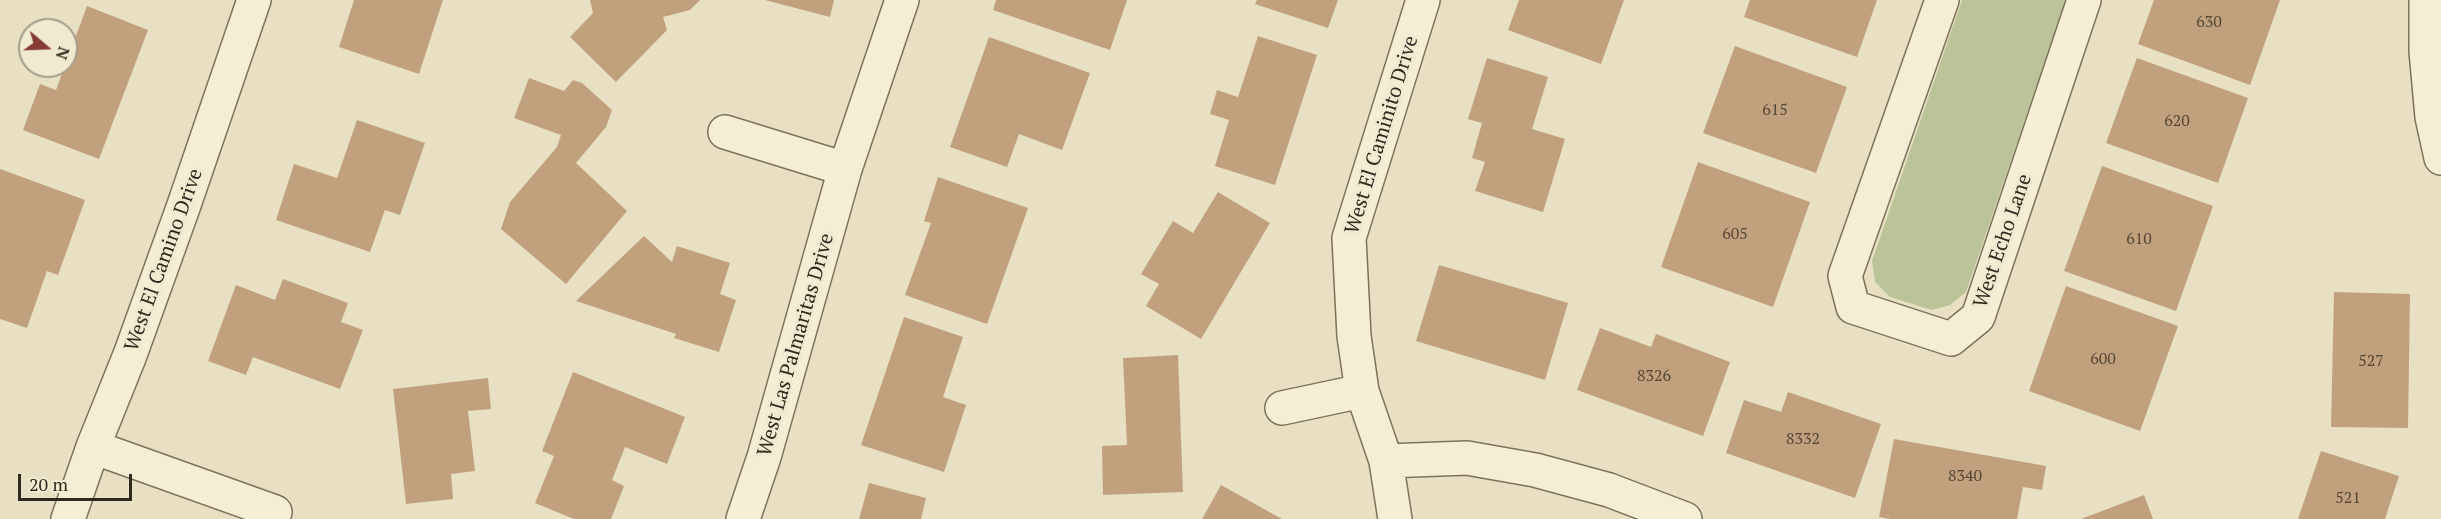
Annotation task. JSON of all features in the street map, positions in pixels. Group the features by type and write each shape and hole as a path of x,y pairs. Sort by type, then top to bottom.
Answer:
{"street":[{"name":"West El Camino Drive","path":"68,519 180,216 254,0"},
{"name":"West Las Palmaritas Drive","path":"743,519 765,457 845,170 902,0"},
{"name":"West El Caminito Drive","path":"1395,519 1386,461 1362,392 1354,336 1349,238 1423,0"},
{"name":"West Echo Lane","path":"1942,0 1845,276 1853,307 1951,339 1978,317 2084,0"},
{"path":"2426,0 2426,51 2432,117 2441,158"},
{"path":"725,132 845,170"},
{"path":"1282,408 1362,392"},
{"path":"93,447 275,512"},
{"path":"1386,461 1467,458 1535,470 1609,490 1685,519"}],"green space":[{"path":"1962,0 2066,0 1966,292 1950,305 1932,310 1890,297 1875,282 1872,261"}],"building":[{"path":"354,0 443,0 419,74 339,47"},
{"path":"590,0 700,0 690,10 663,17 667,30 616,82 570,37 593,13"},
{"path":"765,0 834,0 830,17"},
{"path":"996,0 1127,0 1110,50 993,10"},
{"path":"1257,0 1338,0 1328,28 1255,4"},
{"path":"1519,0 1624,0 1601,64 1508,30"},
{"path":"1750,0 1877,0 1857,57 1744,17"},
{"path":"2154,0 2280,0 2250,85 2138,44"},
{"path":"87,6 148,30 99,159 23,130 40,84 56,90 60,78 78,78 78,30"},
{"path":"1258,36 1317,55 1275,185 1215,166 1229,120 1210,114 1217,90 1238,97"},
{"path":"989,37 1090,73 1062,150 1019,134 1007,167 950,147"},
{"path":"1735,46 1847,87 1816,173 1703,133"},
{"path":"1487,58 1548,77 1532,129 1565,139 1543,212 1475,191 1485,162 1472,158 1482,123 1468,119"},
{"path":"2137,58 2248,98 2218,183 2106,143"},
{"path":"529,78 564,91 573,80 582,83 612,110 606,127 576,163 627,211 566,284 501,229 510,202 557,147 561,135 514,118"},
{"path":"357,120 425,143 400,215 385,210 370,252 276,220 294,164 337,178"},
{"path":"1698,162 1810,202 1773,307 1661,267"},
{"path":"2102,166 2213,206 2176,311 2064,271"},
{"path":"0,169 85,200 58,275 47,271 27,328 0,319"},
{"path":"938,177 1028,208 987,324 905,295 931,223 924,221"},
{"path":"1218,192 1270,223 1201,339 1146,306 1159,284 1141,274 1173,221 1193,233"},
{"path":"644,236 672,262 677,246 730,263 720,294 736,300 719,352 674,338 676,334 576,301"},
{"path":"1439,265 1568,303 1545,380 1416,341"},
{"path":"283,279 348,303 341,322 363,330 340,389 253,357 246,375 208,361 236,285 275,300"},
{"path":"2066,286 2178,326 2140,431 2029,391"},
{"path":"2334,292 2410,294 2408,428 2331,427"},
{"path":"904,317 963,337 943,397 966,405 944,472 861,445"},
{"path":"1600,328 1651,347 1656,334 1730,362 1703,436 1577,390"},
{"path":"1178,355 1183,492 1103,495 1102,446 1127,445 1123,358"},
{"path":"573,372 685,417 667,464 625,447 612,480 624,486 611,519 574,519 535,503 554,456 542,451"},
{"path":"488,378 491,409 468,411 475,471 451,474 453,499 406,504 393,389"},
{"path":"1788,392 1881,424 1855,498 1726,453 1744,400 1781,412"},
{"path":"1894,439 2046,466 2042,490 2023,487 2017,519 1890,519 1879,517"},
{"path":"2321,451 2399,476 2385,519 2298,519"},
{"path":"869,483 926,498 921,519 859,519"},
{"path":"1221,485 1282,519 1202,519"},
{"path":"2144,495 2153,519 2081,519"}]}
